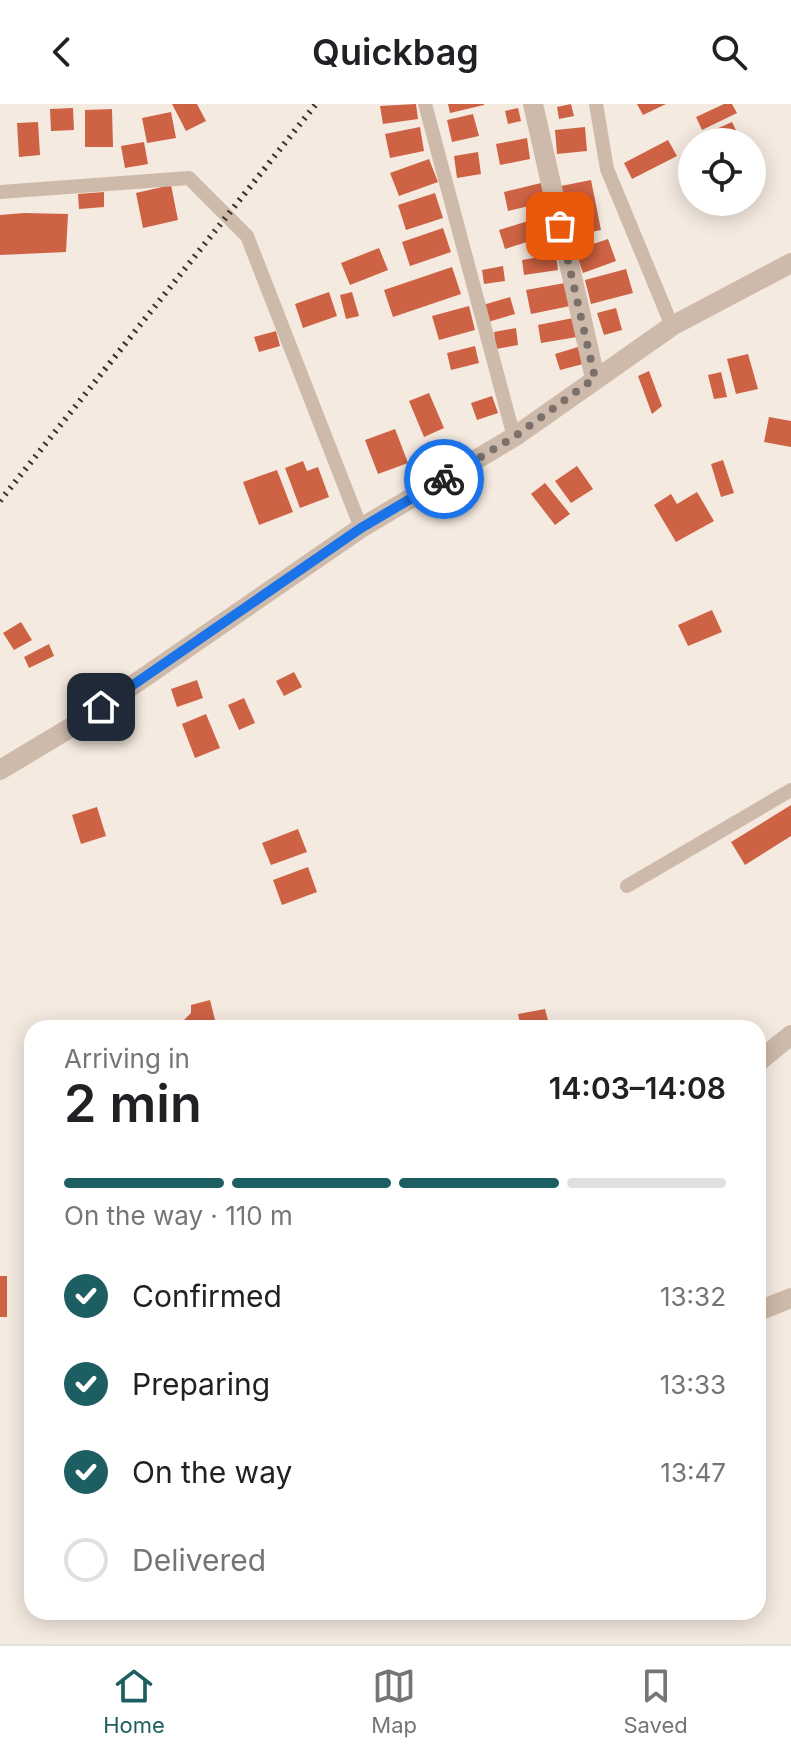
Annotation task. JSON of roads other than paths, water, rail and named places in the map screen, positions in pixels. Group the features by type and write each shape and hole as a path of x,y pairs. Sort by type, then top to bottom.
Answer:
{"street":[{"path":"533,104 595,378"},
{"path":"0,770 75,725 361,528 514,437 672,326 791,263"},
{"path":"766,1055 791,1035"},
{"path":"766,1308 791,1298"}],"lane":[{"path":"425,104 514,437"},
{"path":"596,104 607,169 672,326"},
{"path":"0,192 189,178 247,236 361,528"},
{"path":"627,886 791,790"}],"railway":[{"path":"0,501 316,104"}]}
